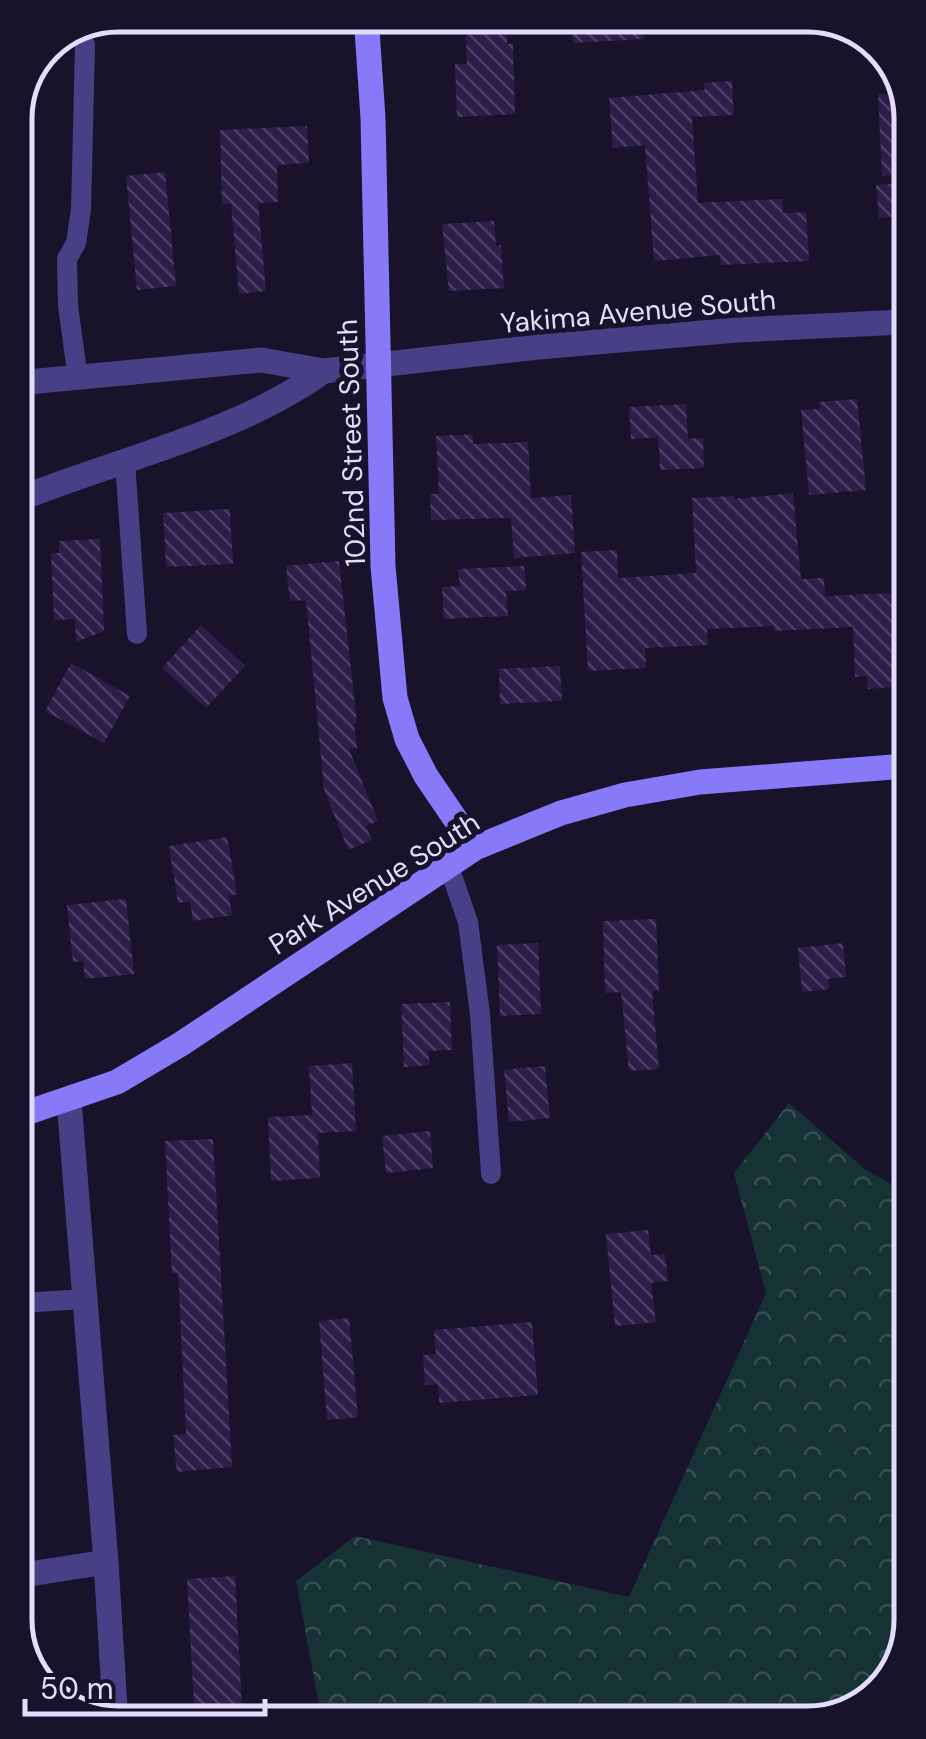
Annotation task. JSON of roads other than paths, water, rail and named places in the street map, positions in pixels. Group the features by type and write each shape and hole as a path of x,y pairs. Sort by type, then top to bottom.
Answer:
{"main road":[{"name":"102nd Street South","path":"367,32 373,118 384,566 395,698 407,739 426,776 475,848"},
{"name":"Park Avenue South","path":"32,1111 117,1082 181,1044 475,848 561,813 654,789 894,767"}],"street":[{"name":"Yakima Avenue South","path":"324,371 737,330 894,322"},
{"path":"33,382 261,360 324,371"},
{"path":"33,494 272,404 324,371"},
{"path":"69,1100 115,1706"},
{"path":"32,1574 106,1562"}],"lane":[{"path":"78,379 66,259 76,243 81,210 85,46"},
{"path":"124,461 137,634"},
{"path":"449,867 468,922 480,1014 491,1174"},
{"path":"32,1302 85,1299"}]}
